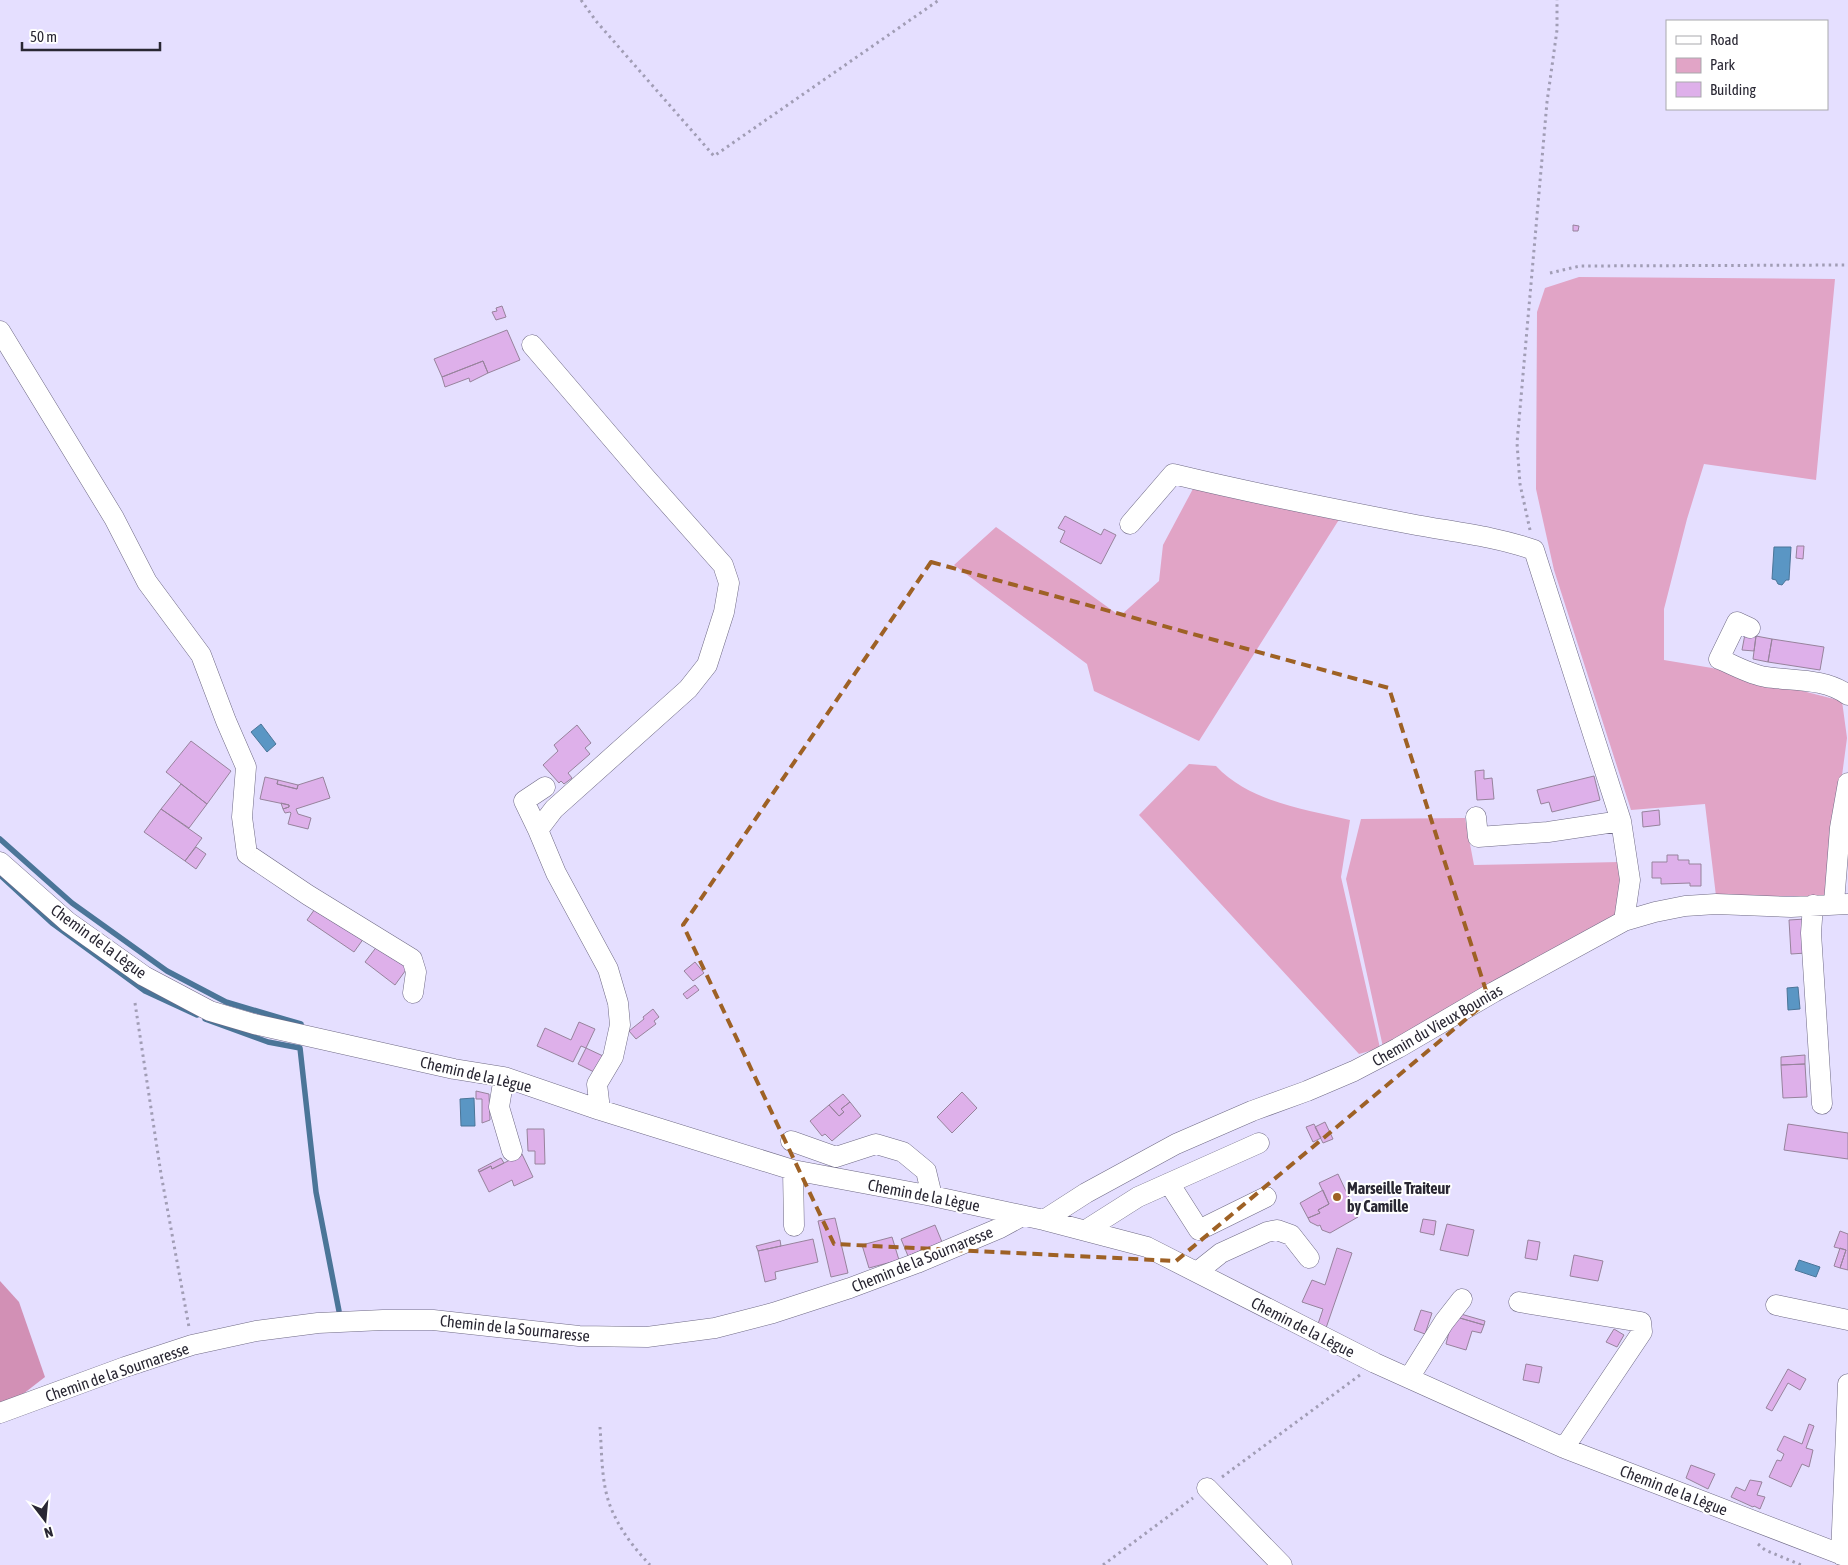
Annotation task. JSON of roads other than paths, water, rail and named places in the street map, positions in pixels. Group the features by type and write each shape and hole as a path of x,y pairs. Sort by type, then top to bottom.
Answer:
{"street":[{"path":"0,331 114,518 147,582 201,655 246,767 242,817 247,854 308,895 412,959 416,972 413,993"},
{"path":"532,345 639,470 723,564 729,582 724,612 707,666 688,689 554,808 538,830"},
{"path":"1130,524 1173,474 1268,496 1414,525 1508,541 1534,550 1621,821 1630,880 1624,921"},
{"path":"1750,628 1737,622 1719,660 1764,677 1801,679 1840,690 1848,695"},
{"path":"1841,904 1840,828 1848,782"},
{"path":"545,787 524,802 556,873 608,969 618,1003 620,1026 613,1058 597,1084 600,1110"},
{"path":"1476,817 1478,837 1548,832 1621,821"},
{"name":"Chemin de la Lègue","path":"0,862 68,922 144,976 210,1011 254,1024 454,1069 504,1077 600,1110 793,1170 932,1196 1044,1220 1147,1247 1376,1364 1564,1448 1845,1556"},
{"name":"Chemin du Vieux Bounias","path":"1044,1220 1086,1193 1176,1144 1252,1111 1354,1071 1624,921 1685,906 1716,904 1791,907 1841,904"},
{"path":"1813,905 1811,933 1822,1104"},
{"path":"504,1077 499,1107 512,1151"},
{"path":"791,1141 836,1157 876,1144 903,1152 926,1171 932,1196"},
{"path":"1086,1230 1138,1197 1260,1143"},
{"path":"793,1170 794,1226"},
{"path":"1169,1183 1199,1230 1266,1197"},
{"name":"Chemin de la Sournaresse","path":"0,1413 125,1366 192,1345 256,1331 318,1323 434,1320 579,1336 647,1337 715,1328 773,1313 850,1288 1000,1228 1022,1216"},
{"path":"1198,1272 1221,1253 1267,1232 1277,1230 1291,1234 1309,1258"},
{"path":"1409,1378 1444,1322 1462,1299"},
{"path":"1519,1302 1641,1322 1642,1332 1564,1448"},
{"path":"1776,1305 1848,1320"},
{"path":"1845,1556 1848,1384"},
{"path":"1207,1488 1282,1565"}],"water":[{"path":"1774,547 1791,547 1789,580 1786,580 1782,585 1772,579"},
{"path":"261,724 276,744 267,752 251,732"},
{"path":"1798,987 1800,1009 1788,1010 1787,988"},
{"path":"474,1098 475,1126 461,1126 460,1099"},
{"path":"1799,1260 1820,1267 1816,1277 1795,1270"}],"waterway":[{"path":"0,839 72,903 167,971 226,1002 301,1024"},
{"path":"0,875 52,923 145,991 197,1015"},
{"path":"205,1019 268,1042 300,1048 316,1192 339,1311"}],"place":[{"name":"Marseille Traiteur by Camille","path":"1337,1197"}]}
